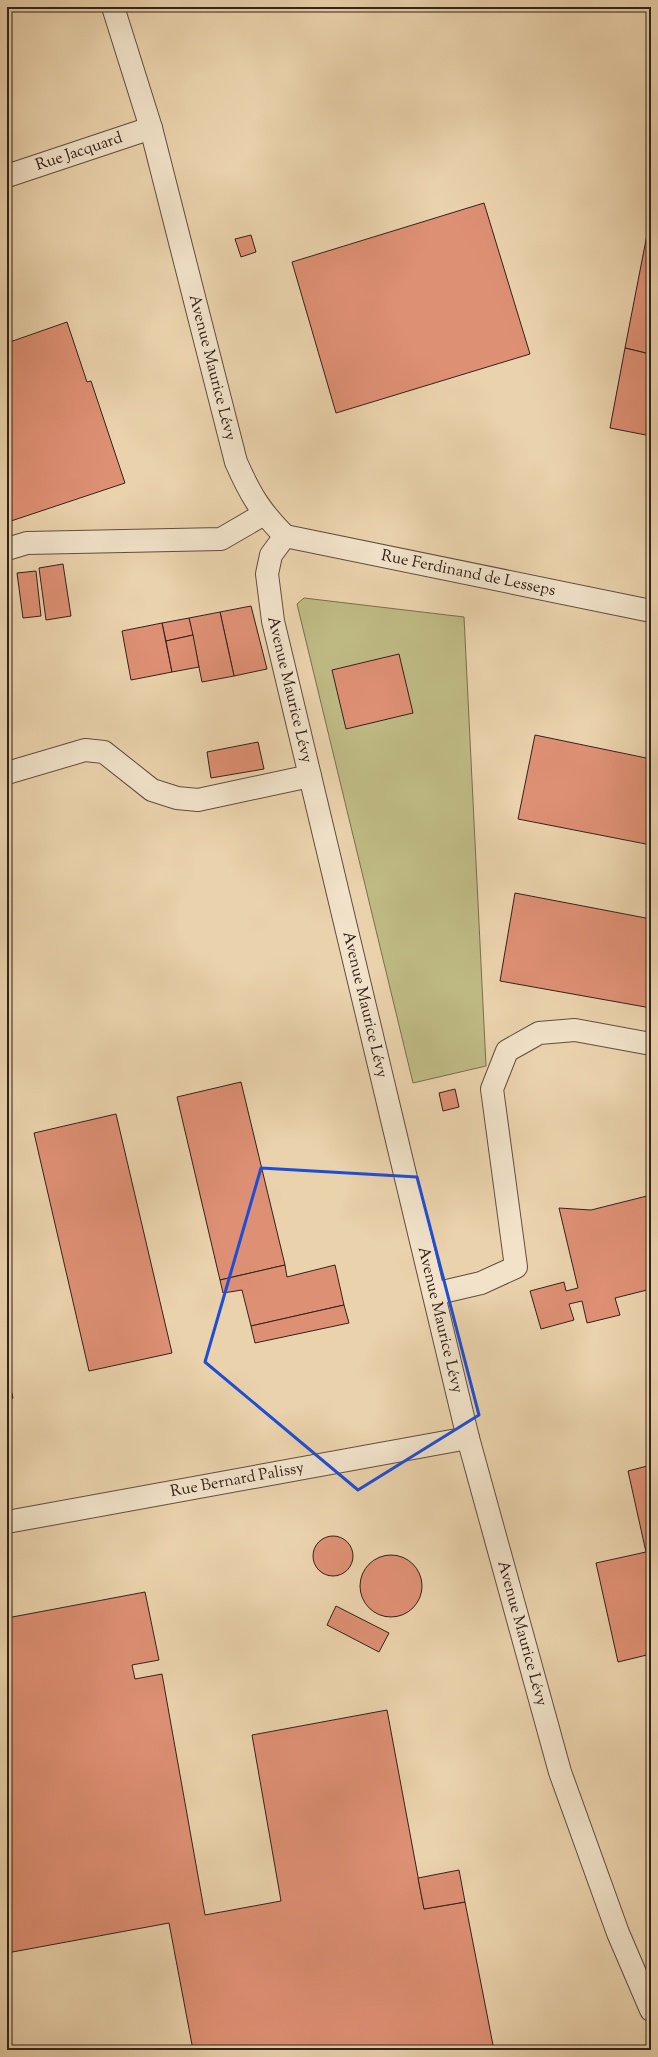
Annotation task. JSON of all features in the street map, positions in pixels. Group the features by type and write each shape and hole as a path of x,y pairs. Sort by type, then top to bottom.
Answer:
{"street":[{"name":"Avenue Maurice Lévy","path":"113,7 151,128 236,462 246,486 264,514 285,536 271,555 267,574 273,621 468,1438 560,1772 618,1933 651,2010"},
{"name":"Rue Jacquard","path":"7,176 151,128"},
{"path":"7,549 27,543 222,539 264,514"},
{"name":"Rue Ferdinand de Lesseps","path":"285,536 651,611"},
{"path":"7,773 85,750 104,752 152,790 177,798 198,800 310,776"},
{"path":"434,1294 480,1283 516,1267 492,1089 507,1051 539,1033 576,1030 651,1044"},
{"name":"Rue Bernard Palissy","path":"7,1522 468,1438"}],"highlighted area":[{"path":"261,1168 417,1177 479,1415 358,1490 205,1362"}],"shaded area":[{"path":"304,598 464,617 486,1066 413,1083 297,604"}],"building":[{"path":"484,203 530,354 336,413 292,262"},
{"path":"651,214 651,350 650,354 625,348"},
{"path":"251,235 256,252 241,257 235,239"},
{"path":"67,322 87,382 91,381 125,483 11,521 7,510 7,343"},
{"path":"625,348 650,354 651,350 651,436 610,428"},
{"path":"63,564 71,616 46,620 39,568"},
{"path":"36,571 41,616 23,618 17,573"},
{"path":"251,606 267,669 234,676 220,612"},
{"path":"220,612 234,676 202,682 189,618"},
{"path":"189,618 193,635 166,641 162,623"},
{"path":"162,623 172,672 131,680 122,631"},
{"path":"193,635 199,667 172,672 166,641"},
{"path":"399,654 413,713 346,729 332,670"},
{"path":"535,735 651,759 651,845 518,819"},
{"path":"258,742 264,769 211,778 207,752"},
{"path":"515,893 651,919 651,1008 500,981"},
{"path":"241,1082 285,1265 220,1280 177,1097"},
{"path":"455,1089 459,1107 443,1111 439,1093"},
{"path":"116,1114 172,1353 89,1371 34,1133"},
{"path":"651,1195 651,1289 615,1298 620,1315 587,1323 582,1301 569,1304 574,1320 541,1329 530,1291 564,1282 566,1291 578,1288 559,1208 591,1210"},
{"path":"285,1265 287,1277 335,1265 344,1305 251,1326 242,1290 223,1293 220,1280"},
{"path":"344,1305 349,1323 255,1343 251,1326"},
{"path":"7,1372 13,1398 7,1400"},
{"path":"651,1465 651,1654 618,1662 596,1563 646,1552 628,1471"},
{"path":"333,1536 341,1538 347,1542 351,1548 353,1556 351,1564 347,1570 341,1574 333,1576 325,1574 319,1570 315,1564 313,1556 315,1548 319,1542 325,1538"},
{"path":"391,1555 403,1557 413,1564 420,1574 422,1586 420,1598 413,1608 403,1615 391,1617 379,1615 369,1608 362,1598 360,1586 362,1574 369,1564 379,1557"},
{"path":"145,1592 159,1660 132,1665 135,1679 162,1674 205,1915 281,1901 252,1735 387,1710 424,1909 465,1902 494,2050 193,2050 169,1923 7,1953 7,1618"},
{"path":"336,1606 389,1633 379,1652 327,1625"},
{"path":"459,1870 465,1902 424,1909 418,1878"}]}
